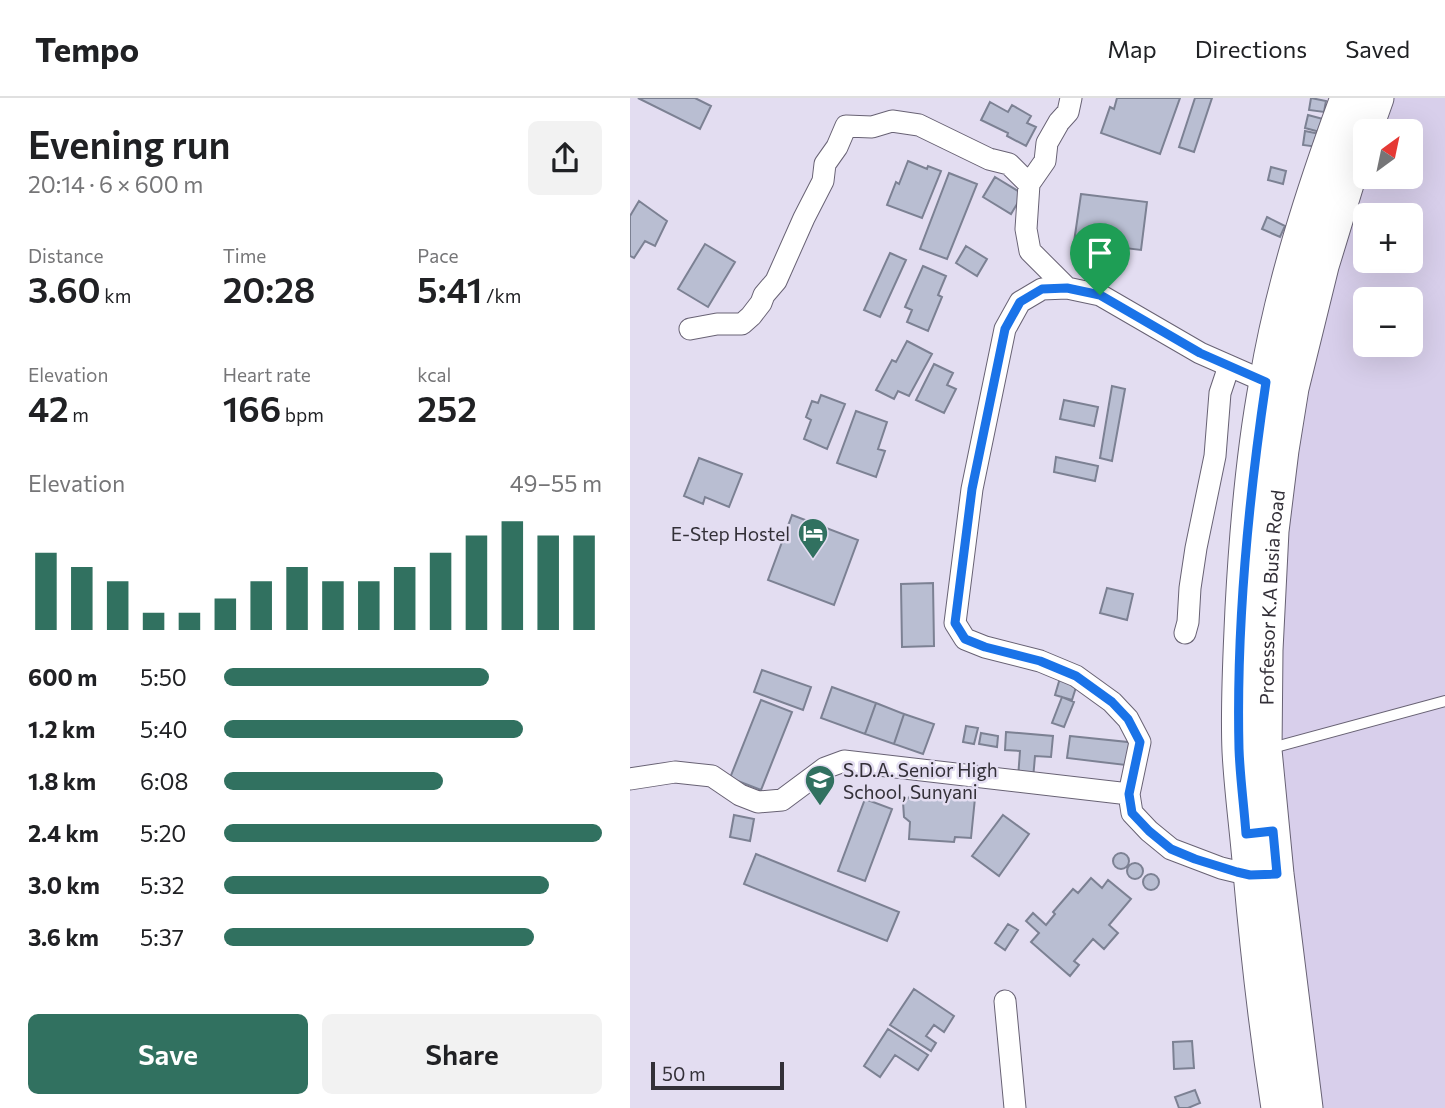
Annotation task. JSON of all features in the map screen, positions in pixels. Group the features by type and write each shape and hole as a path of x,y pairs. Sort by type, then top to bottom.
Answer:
{"main road":[{"name":"Professor K.A Busia Road","path":"1306,1108 1264,874 1260,833 1239,750 1240,648 1246,531 1266,382 1295,258 1347,98"},
{"name":"Professor K.A Busia Road","path":"1260,833 1272,531 1282,450 1292,388 1326,254 1377,98"},
{"name":"Professor K.A Busia Road","path":"1264,874 1266,1031 1278,1108"}],"street":[{"path":"1067,288 1030,251 1026,229 1029,184 1045,161 1047,143 1059,122 1068,113 1071,98"},
{"path":"690,329 718,324 742,324 756,310 776,281 823,181 825,164 837,147 846,126 872,127 892,121 919,125 989,159 1009,164 1029,184"},
{"path":"1264,874 1221,868 1171,849 1132,813 1129,794 1140,742 1128,719 1112,702 1076,676 1040,661 965,639 955,623 972,489 1005,329 1020,302 1042,289 1067,288 1100,295 1200,353 1266,382"},
{"path":"1185,633 1196,548 1215,456 1220,393 1229,366"},
{"path":"630,779 675,772 712,776 740,795 758,802 782,800 825,768 844,761 1129,794"},
{"path":"1005,1001 1015,1108"}],"lane":[{"path":"1265,750 1445,701"}],"shaded area":[{"path":"1388,98 1445,98 1445,1108 1319,1108 1277,770 1272,532 1345,212 1358,189 1423,189 1423,119 1380,119"}],"building":[{"path":"638,98 695,98 711,106 700,129"},
{"path":"1117,98 1180,98 1160,154 1101,133 1110,107 1114,109"},
{"path":"1195,98 1212,98 1194,152 1179,147"},
{"path":"1311,98 1326,101 1324,112 1309,110"},
{"path":"990,102 1008,112 1012,105 1031,116 1027,123 1036,127 1026,146 1007,136 1008,133 981,120"},
{"path":"1308,115 1323,119 1320,132 1305,128"},
{"path":"1305,131 1320,134 1318,147 1303,145"},
{"path":"908,161 927,169 928,166 941,171 922,218 887,205"},
{"path":"1271,167 1286,171 1283,184 1268,180"},
{"path":"949,173 977,184 947,259 920,249"},
{"path":"995,177 1023,194 1011,214 983,197"},
{"path":"1081,194 1147,202 1141,250 1074,242"},
{"path":"639,201 667,221 655,246 645,241 634,258 630,256 630,216"},
{"path":"1267,217 1285,226 1280,237 1262,229"},
{"path":"705,244 735,262 708,307 678,289"},
{"path":"966,246 987,259 977,276 956,263"},
{"path":"890,253 906,260 880,317 864,310"},
{"path":"923,266 946,276 938,295 942,297 928,331 907,322 912,310 905,307"},
{"path":"907,341 932,354 909,396 898,391 894,399 876,390 892,360 896,362"},
{"path":"934,364 953,373 947,385 956,389 944,413 916,400"},
{"path":"1112,386 1125,389 1112,461 1100,458"},
{"path":"821,395 845,404 827,449 804,439 811,420 806,417 812,401 818,403"},
{"path":"1064,400 1098,407 1094,426 1060,419"},
{"path":"856,411 887,422 878,449 885,451 876,477 837,463"},
{"path":"1056,457 1098,466 1095,481 1054,472"},
{"path":"699,458 742,474 729,507 705,497 703,504 684,496"},
{"name":"E-Step Hostel","path":"792,515 858,540 834,605 768,580"},
{"path":"933,583 934,646 902,647 901,584"},
{"path":"1107,588 1133,594 1127,620 1100,613"},
{"path":"762,670 811,687 803,710 754,692"},
{"path":"1060,678 1077,684 1072,700 1055,695"},
{"path":"832,687 876,703 865,734 821,718"},
{"path":"1062,697 1074,702 1064,727 1052,723"},
{"path":"761,700 792,712 761,790 730,778"},
{"path":"876,703 904,714 894,744 865,734"},
{"path":"904,714 934,724 923,754 894,744"},
{"path":"966,726 978,728 974,744 963,742"},
{"path":"1006,732 1053,736 1051,757 1035,756 1033,779 1018,778 1020,751 1005,750"},
{"path":"981,733 998,736 997,747 979,744"},
{"path":"1070,736 1137,743 1134,766 1067,758"},
{"path":"916,792 975,798 971,838 955,837 954,842 909,839 910,822 904,817 903,802"},
{"path":"865,799 892,809 865,881 838,871"},
{"path":"734,815 754,819 750,841 730,837"},
{"path":"1003,815 1029,834 999,876 972,856"},
{"path":"1121,853 1127,855 1127,867 1121,869 1115,867 1113,861 1115,855"},
{"path":"756,854 899,912 887,941 744,884"},
{"path":"1135,863 1141,865 1141,877 1135,879 1129,877 1127,871 1129,865"},
{"path":"1151,874 1157,876 1157,888 1151,890 1145,888 1143,882 1145,876"},
{"path":"1091,878 1102,888 1108,880 1131,899 1109,925 1118,933 1104,949 1093,939 1074,961 1079,965 1070,976 1031,942 1039,933 1026,921 1033,913 1046,925 1055,914 1053,912 1073,889 1078,893"},
{"path":"1008,924 1018,930 1005,950 995,943"},
{"path":"914,989 954,1016 944,1032 934,1025 926,1036 936,1043 931,1051 890,1025"},
{"path":"888,1029 928,1055 918,1070 895,1055 880,1077 864,1066"},
{"path":"1192,1041 1194,1068 1174,1069 1173,1042"},
{"path":"1195,1090 1200,1103 1179,1108 1175,1097"}],"place":[{"name":"E-Step Hostel","path":"813,560"},
{"name":"S.D.A. Senior High School, Sunyani","path":"820,807"}],"route":[{"path":"1067,288 1100,295 1200,353 1266,382 1246,531 1240,648 1239,750 1246,834 1273,831 1277,874 1250,875 1237,872 1171,849 1132,813 1129,794 1140,742 1128,719 1112,702 1076,676 1040,661 965,639 955,623 972,489 1005,329 1020,302 1042,289 1067,288"}]}
